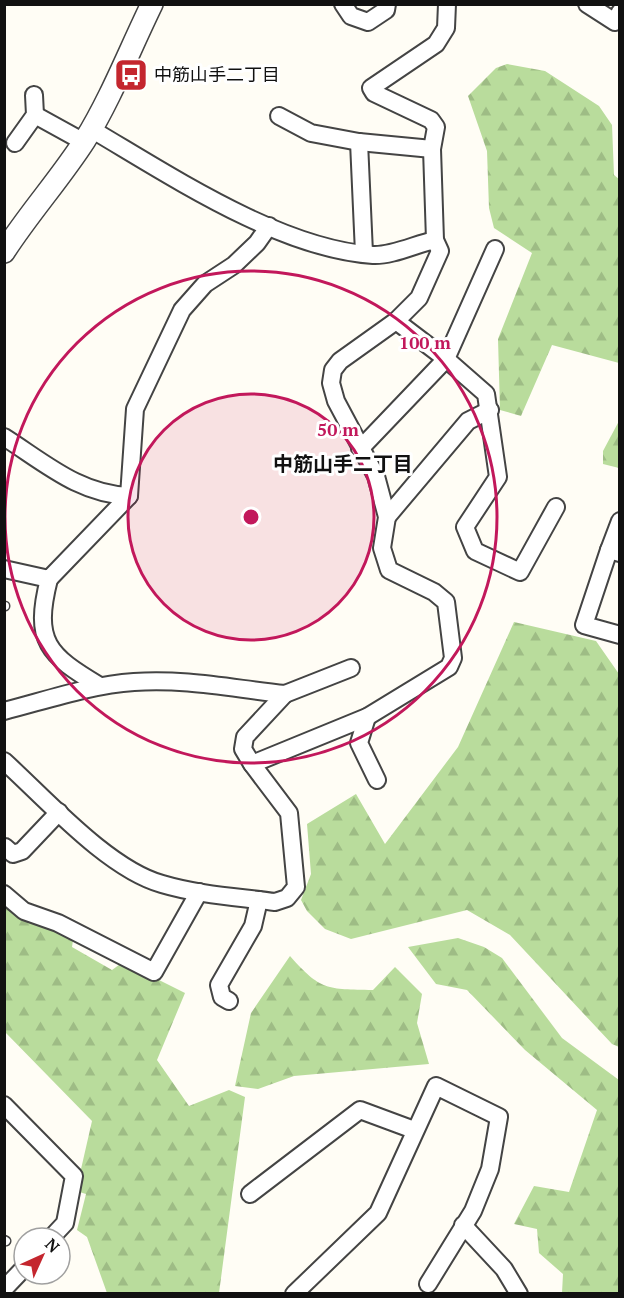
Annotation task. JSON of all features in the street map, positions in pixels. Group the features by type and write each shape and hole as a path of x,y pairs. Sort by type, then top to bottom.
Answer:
{"street":[{"path":"4,252 26,218 70,163 88,136 152,4"},
{"path":"343,4 351,16 368,22 386,10 387,4"},
{"path":"252,764 367,717 442,674 453,658 446,602 434,592 388,570 384,561 382,548 387,517 376,476 336,401 331,382 333,370 361,344 396,321 418,298 440,251 435,240 432,149 436,127 431,120 374,93 370,88 436,44 446,28 447,4"},
{"path":"587,4 615,22 620,12"},
{"path":"15,143 35,115 34,95"},
{"path":"35,115 88,136 197,192 300,240 380,254 435,240"},
{"path":"279,116 310,133 358,142 432,149"},
{"path":"358,142 364,253"},
{"path":"100,686 74,670 50,649 43,626 44,599 49,579 129,496 135,409 182,310 205,284 242,258 269,226"},
{"path":"360,449 446,359 495,249"},
{"path":"396,321 446,359 486,394 498,477 465,527 475,551 520,572 556,507"},
{"path":"387,517 468,422 490,410"},
{"path":"4,437 76,483 93,491 129,496"},
{"path":"620,522 614,552 584,625 620,635"},
{"path":"4,569 49,579"},
{"path":"4,761 59,812 125,866 160,884 199,892 275,902 287,898 296,887 289,813 243,749 245,737 285,694 351,668"},
{"path":"4,711 100,686 136,681 171,682 285,694"},
{"path":"367,717 359,743 377,780"},
{"path":"5,847 13,854 22,851 59,812"},
{"path":"4,894 24,911 58,922 154,972 199,892"},
{"path":"229,1001 222,997 219,985 253,926 258,900"},
{"path":"294,1293 378,1212 436,1086 499,1116 490,1169 473,1211 429,1290"},
{"path":"4,1105 74,1176 65,1222 62,1226"},
{"path":"250,1194 360,1110 414,1130"},
{"path":"464,1225 504,1269 519,1293"}],"green space":[{"path":"507,64 545,71 599,106 612,125 614,175 620,180 619,363 552,345 521,416 500,410 498,339 532,253 494,228 489,208 487,151 468,96 496,68"},
{"path":"619,421 619,468 603,464 603,451"},
{"path":"514,622 596,641 619,674 619,1047 612,1044 510,935 467,910 351,939 325,929 307,911 301,900 311,874 307,824 356,794 385,844 458,747"},
{"path":"4,901 74,934 72,947 112,970 123,962 185,993 157,1060 189,1106 229,1090 245,1097 219,1293 107,1293 87,1237 77,1230 86,1194 76,1191 92,1121 5,1032"},
{"path":"458,938 484,947 502,958 562,1038 619,1080 619,1293 562,1293 563,1274 539,1253 537,1229 514,1224 534,1186 569,1192 597,1110 525,1050 467,990 436,984 408,947"},
{"path":"290,956 318,982 335,988 373,990 395,967 422,994 417,1023 429,1064 294,1076 258,1089 235,1086 251,1013"}],"place":[{"name":"中筋山手二丁目","path":"131,75"}],"district":[{"name":"中筋山手二丁目","path":"343,464"}]}
